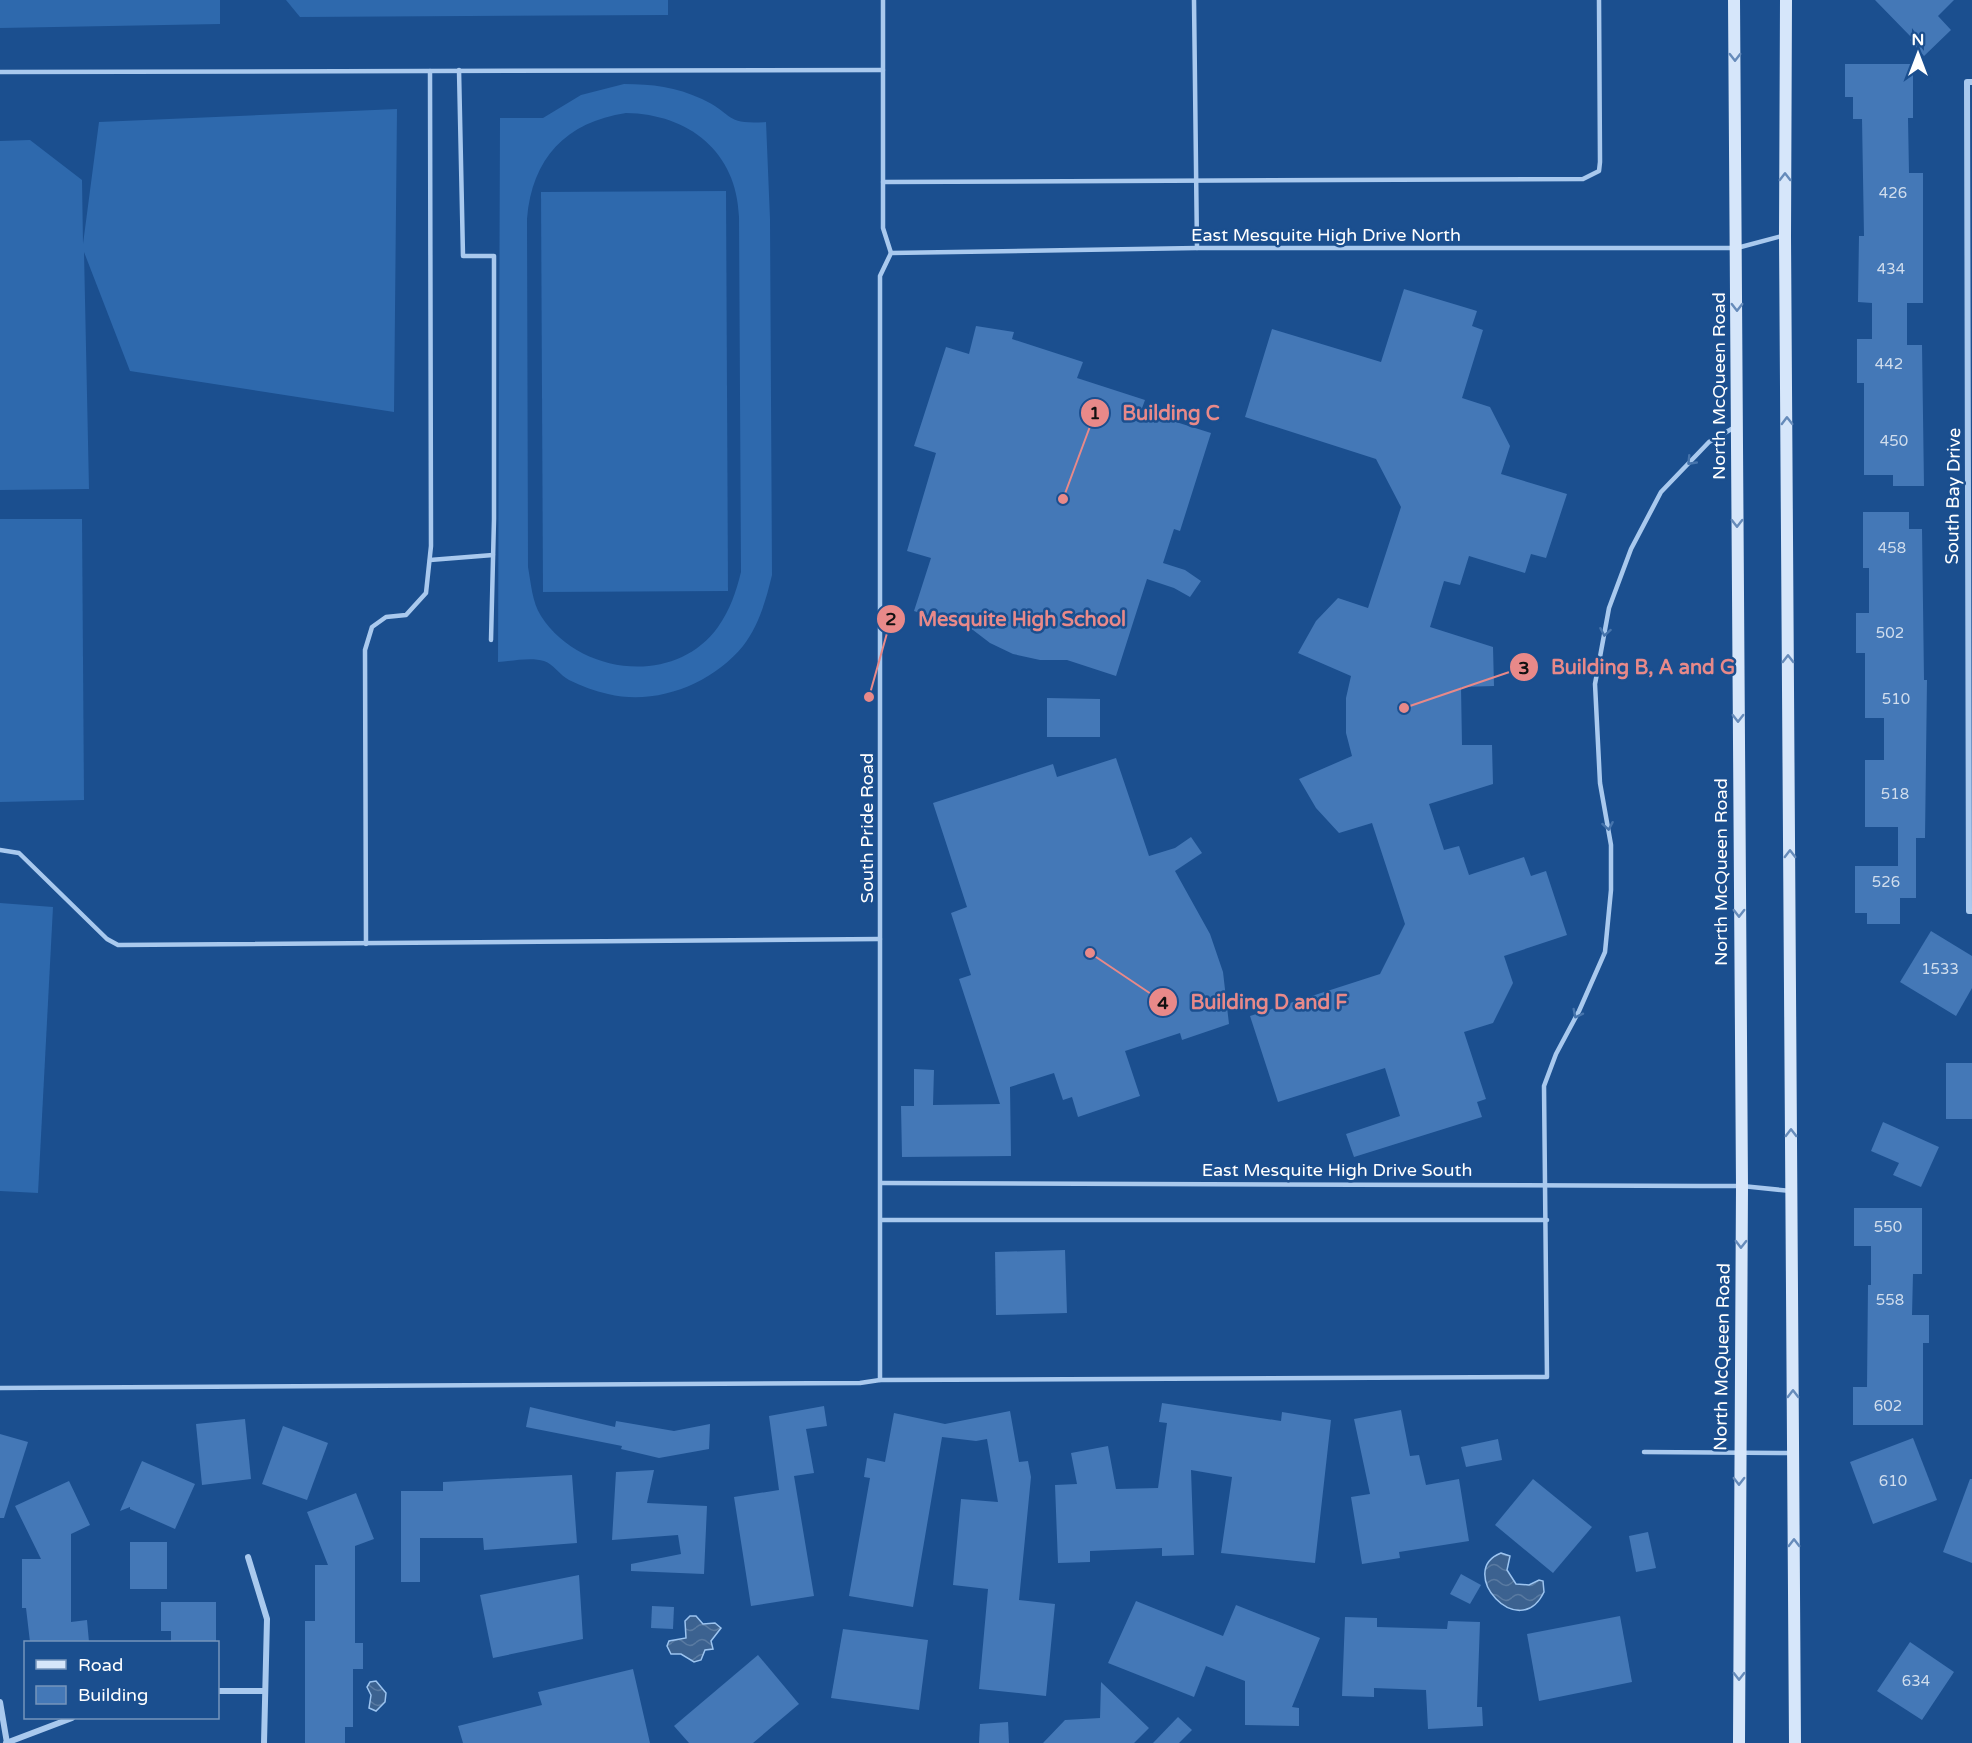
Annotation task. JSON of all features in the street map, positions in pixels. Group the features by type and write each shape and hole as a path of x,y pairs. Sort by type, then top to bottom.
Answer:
{"main road":[{"name":"North McQueen Road","path":"1734,0 1742,1186 1739,1743"},
{"path":"1786,0 1785,236 1796,1743"}],"street":[{"name":"South Bay Drive","path":"1969,82 1970,911"},
{"path":"248,1557 267,1619 264,1743"},
{"path":"219,1692 264,1692"},
{"path":"0,1702 7,1743 69,1719"}],"lane":[{"path":"883,0 883,228 891,252"},
{"path":"1194,0 1197,248"},
{"path":"883,182 1583,179 1592,177 1599,171 1600,162 1599,0"},
{"path":"459,70 463,256 494,256 491,640"},
{"path":"0,72 883,70"},
{"path":"366,944 365,650 372,627 386,617 406,615 426,593 430,560 430,71"},
{"name":"East Mesquite High Drive North","path":"891,252 1197,248 1737,248 1785,236"},
{"name":"South Pride Road","path":"880,1380 882,1183 880,276 891,252"},
{"path":"0,1388 564,1386 860,1383 880,1380 1547,1377 1544,1086 1556,1054 1580,1011 1605,952 1611,890 1611,845 1600,783 1595,684 1609,608 1631,549 1661,492 1709,442 1737,426"},
{"path":"430,560 493,555"},
{"path":"0,850 18,853 107,939 118,945 880,939"},
{"name":"East Mesquite High Drive South","path":"882,1183 1742,1186 1792,1191"},
{"path":"882,1220 1547,1220"},
{"path":"1644,1452 1794,1453"}],"shaded area":[{"path":"0,0 220,0 220,24 0,28"},
{"path":"286,0 668,0 668,15 300,17"},
{"path":"624,84 654,86 673,89 702,99 736,120 766,122 770,219 772,575 758,621 743,646 730,659 716,671 682,689 645,697 626,697 588,688 569,680 544,661 527,659 498,662 500,118 543,118 581,95","holes":["626,113 649,115 689,129 705,141 719,156 729,173 736,194 739,217 741,572 726,614 718,627 700,646 678,659 653,665 628,666 602,661 579,651 558,636 541,616 532,592 528,567 527,219 536,178 556,146 570,134 605,118"]},
{"path":"397,109 394,412 130,371 84,252 89,489 0,490 0,141 30,140 82,180 83,244 99,122"},
{"path":"726,191 728,591 543,592 541,192"},
{"path":"0,519 82,519 84,800 0,802"},
{"path":"0,903 53,907 38,1193 0,1191"}],"water":[{"path":"1501,1553 1510,1556 1507,1570 1516,1584 1529,1585 1539,1580 1543,1581 1544,1592 1533,1606 1520,1610 1507,1607 1496,1599 1488,1587 1485,1574 1489,1562"},
{"path":"690,1616 696,1616 703,1624 715,1623 721,1628 711,1641 713,1649 705,1650 701,1660 694,1662 681,1654 671,1654 667,1646 669,1641 686,1638 685,1621"},
{"path":"376,1681 386,1693 385,1702 376,1711 369,1708 371,1695 367,1687 370,1682"}],"building":[{"path":"1875,0 1954,0 1938,16 1951,30 1924,56 1910,40 1912,38"},
{"path":"1845,64 1913,64 1913,118 1908,118 1909,173 1923,173 1923,303 1907,303 1907,345 1922,345 1924,486 1893,486 1893,475 1864,475 1864,383 1857,383 1857,339 1872,339 1872,303 1858,302 1859,236 1864,236 1862,119 1853,119 1853,97 1845,97"},
{"path":"1404,289 1477,311 1472,326 1483,330 1462,398 1490,407 1510,446 1501,474 1567,494 1546,558 1531,554 1525,573 1469,556 1460,585 1444,581 1430,627 1493,647 1494,686 1461,687 1462,745 1492,745 1493,784 1429,804 1444,850 1459,846 1469,875 1524,857 1531,876 1546,871 1567,935 1504,956 1513,983 1493,1023 1464,1032 1486,1099 1477,1102 1482,1117 1354,1157 1346,1134 1400,1116 1385,1068 1278,1102 1250,1016 1380,974 1405,924 1372,823 1339,833 1316,808 1299,779 1352,756 1346,733 1346,698 1351,676 1298,653 1316,621 1338,598 1368,608 1401,507 1376,459 1245,417 1272,329 1381,362"},
{"path":"976,326 1014,332 1012,339 1083,362 1077,378 1145,400 1141,411 1211,433 1180,531 1174,529 1163,563 1185,570 1201,581 1190,597 1174,588 1147,579 1116,676 1067,660 1040,660 1013,654 990,643 973,630 914,611 931,558 907,551 936,453 914,446 946,347 969,354"},
{"path":"1863,512 1909,512 1909,529 1922,529 1924,680 1927,680 1925,838 1916,838 1916,898 1900,898 1900,924 1867,924 1867,913 1855,913 1855,866 1898,866 1898,827 1865,827 1865,760 1884,760 1884,718 1865,718 1865,653 1856,653 1856,613 1869,613 1869,568 1863,568"},
{"path":"1047,698 1100,699 1100,737 1047,737"},
{"path":"1116,758 1149,856 1175,848 1191,837 1202,853 1175,871 1210,934 1223,972 1229,1024 1182,1040 1180,1033 1125,1051 1140,1096 1078,1117 1072,1097 1063,1100 1054,1073 1010,1087 1011,1156 902,1157 901,1106 914,1106 914,1069 934,1070 933,1105 1000,1104 959,979 971,975 951,913 967,907 933,803 1053,764 1057,777"},
{"path":"1931,931 1972,956 1972,988 1956,1016 1900,982"},
{"path":"1946,1063 1972,1063 1972,1119 1946,1119"},
{"path":"1883,1122 1939,1147 1921,1187 1893,1175 1899,1163 1871,1151"},
{"path":"1854,1208 1922,1208 1922,1274 1913,1274 1912,1315 1929,1315 1929,1343 1923,1343 1923,1425 1853,1425 1853,1387 1867,1387 1868,1285 1871,1285 1871,1246 1854,1246"},
{"path":"1065,1250 1067,1313 996,1315 995,1252"},
{"path":"1162,1403 1281,1421 1282,1412 1331,1420 1315,1563 1221,1553 1232,1477 1191,1470 1194,1555 1162,1556 1162,1548 1090,1551 1090,1562 1058,1563 1055,1485 1077,1484 1071,1453 1108,1446 1116,1489 1158,1488 1167,1423 1159,1422"},
{"path":"824,1406 827,1426 806,1429 814,1473 794,1476 814,1596 751,1606 734,1497 779,1490 769,1416"},
{"path":"530,1407 615,1427 616,1421 674,1431 710,1424 709,1449 659,1458 621,1449 622,1446 526,1427"},
{"path":"1401,1410 1410,1456 1419,1455 1426,1485 1459,1479 1469,1541 1399,1552 1400,1558 1362,1564 1351,1497 1370,1494 1354,1419"},
{"path":"1010,1411 1019,1462 1028,1461 1031,1477 1019,1600 1055,1604 1046,1696 979,1689 988,1589 953,1585 961,1499 998,1502 987,1439 976,1441 942,1437 913,1607 849,1596 870,1478 864,1477 867,1458 885,1462 894,1413 945,1424"},
{"path":"245,1419 251,1479 202,1485 196,1424"},
{"path":"283,1426 328,1443 307,1500 262,1484"},
{"path":"0,1434 28,1442 4,1518 0,1518"},
{"path":"1913,1438 1937,1500 1873,1524 1850,1462"},
{"path":"1498,1439 1502,1460 1466,1467 1461,1447"},
{"path":"142,1461 195,1484 175,1529 130,1507 120,1511"},
{"path":"654,1470 647,1503 707,1506 704,1574 631,1571 631,1564 681,1554 678,1535 612,1540 616,1472"},
{"path":"572,1475 577,1543 484,1550 483,1538 420,1538 420,1582 401,1582 401,1491 443,1491 443,1482"},
{"path":"1533,1479 1592,1527 1553,1573 1495,1525"},
{"path":"1970,1479 1972,1479 1972,1563 1943,1552"},
{"path":"69,1481 90,1525 71,1534 71,1622 87,1620 89,1641 30,1641 26,1608 22,1608 22,1559 41,1559 15,1506"},
{"path":"356,1493 374,1539 355,1546 355,1643 363,1643 363,1669 353,1669 353,1727 345,1727 345,1743 305,1743 305,1621 315,1621 315,1565 328,1565 307,1512"},
{"path":"1648,1532 1656,1568 1636,1572 1629,1536"},
{"path":"130,1542 167,1542 167,1589 130,1589"},
{"path":"1461,1574 1481,1585 1470,1604 1450,1594"},
{"path":"579,1575 583,1639 493,1658 480,1595"},
{"path":"1136,1601 1223,1636 1236,1605 1320,1638 1292,1707 1299,1708 1299,1726 1245,1725 1245,1681 1206,1666 1194,1697 1108,1663"},
{"path":"161,1602 216,1602 216,1641 171,1641 171,1631 161,1631"},
{"path":"652,1606 674,1607 673,1629 651,1628"},
{"path":"1620,1616 1632,1682 1539,1701 1527,1634"},
{"path":"1345,1617 1377,1618 1377,1627 1447,1629 1448,1621 1480,1622 1477,1707 1482,1707 1483,1726 1428,1729 1426,1690 1374,1688 1374,1697 1342,1696"},
{"path":"843,1629 928,1640 919,1710 831,1698"},
{"path":"1910,1642 1954,1672 1922,1720 1877,1691"},
{"path":"758,1655 799,1704 753,1743 689,1743 674,1726"},
{"path":"633,1669 650,1743 463,1743 458,1726 542,1705 538,1692"},
{"path":"1101,1682 1149,1728 1134,1743 1043,1743 1065,1720 1100,1718"},
{"path":"1178,1717 1192,1730 1179,1743 1153,1743"},
{"path":"1008,1722 1009,1743 979,1743 980,1724"}],"place":[{"name":"Building C","path":"1063,499"},
{"name":"Mesquite High School","path":"869,697"},
{"name":"Building B, A and G","path":"1404,708"},
{"name":"Building D and F","path":"1090,953"}]}
